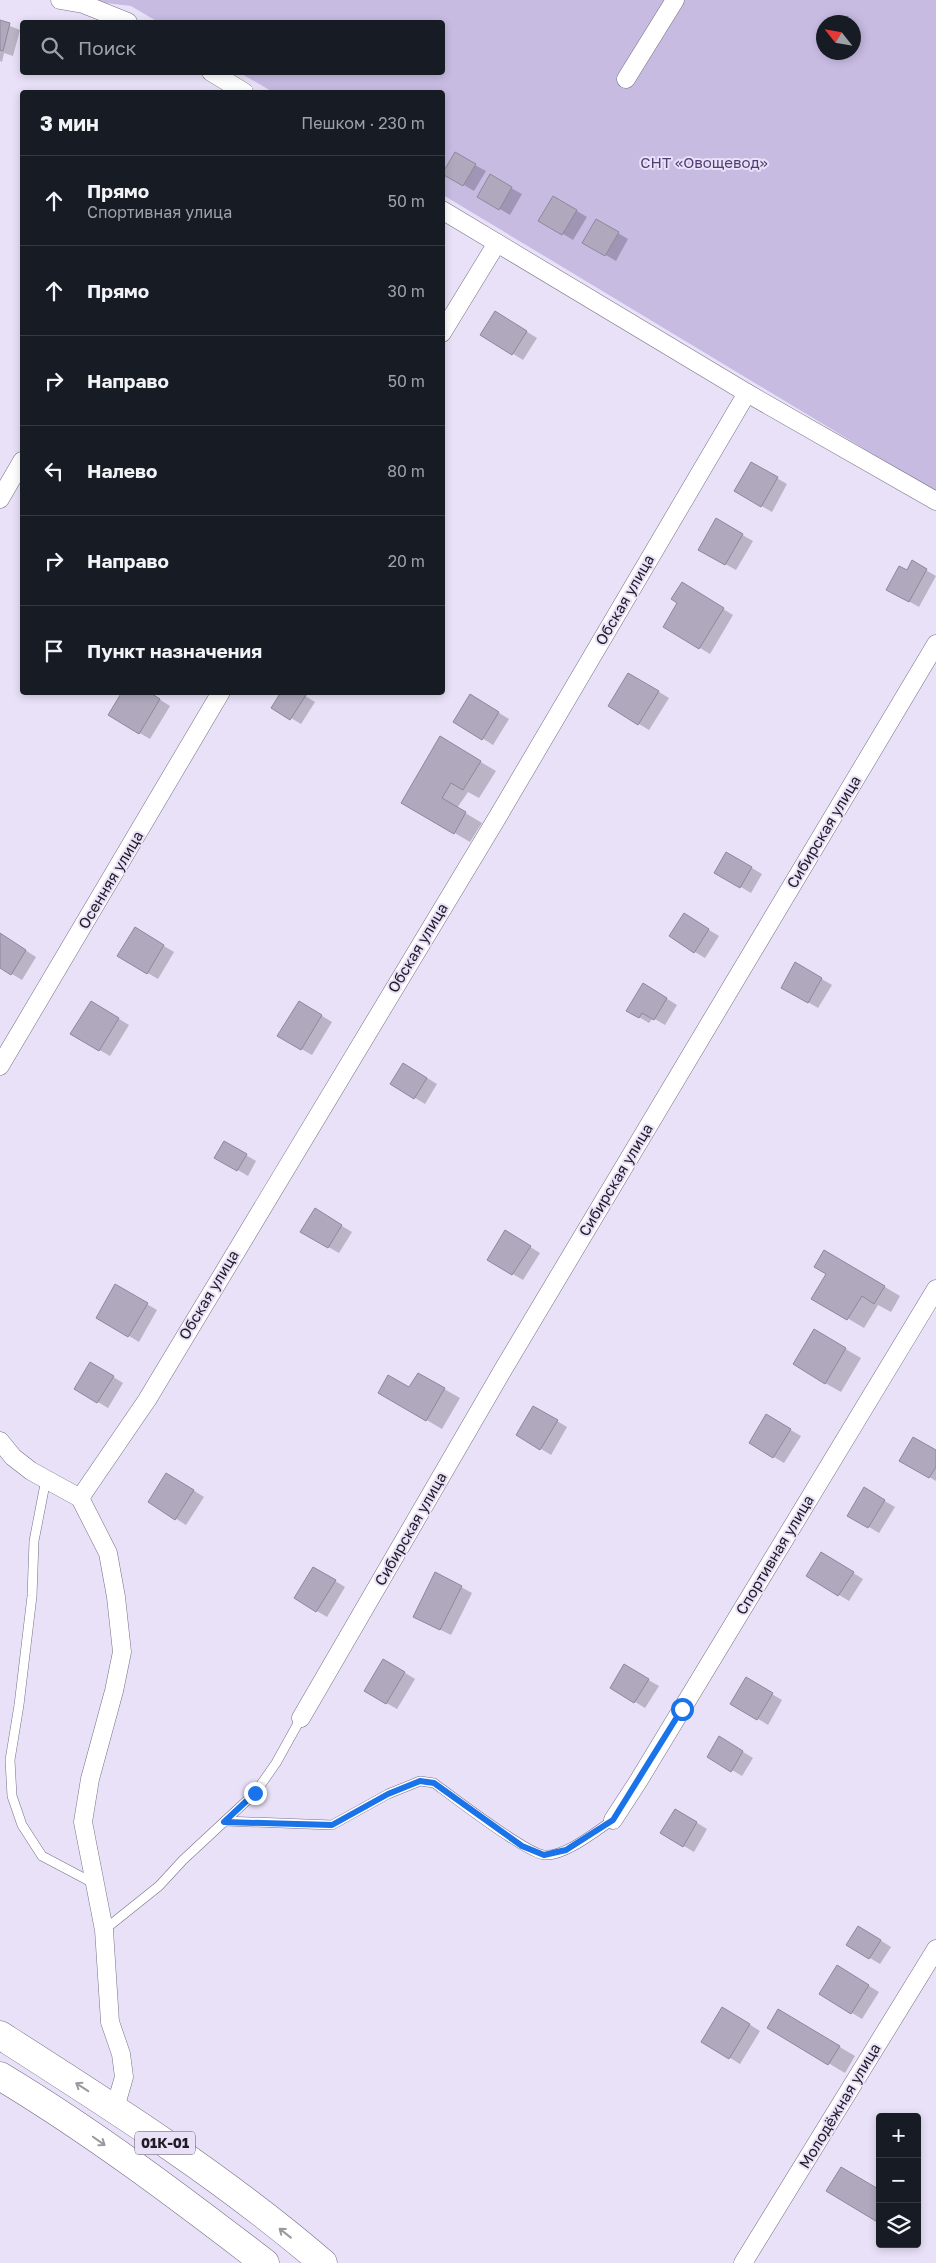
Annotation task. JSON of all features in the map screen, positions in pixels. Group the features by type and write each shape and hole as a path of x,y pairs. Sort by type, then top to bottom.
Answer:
{"highway":[{"name":"01К-01","path":"0,2035 115,2108 195,2164 323,2263"},
{"name":"01К-01","path":"0,2076 38,2099 173,2193 265,2263"}],"street":[{"path":"60,0 83,4 123,20"},
{"path":"626,79 676,0"},
{"path":"216,75 241,90"},
{"path":"445,212 747,393 936,501"},
{"path":"445,328 497,242"},
{"name":"Обская улица","path":"80,1498 147,1400 497,818 747,393"},
{"path":"0,499 20,464"},
{"name":"Сибирская улица","path":"301,1718 514,1351 936,644"},
{"name":"Осенняя улица","path":"0,1066 220,695"},
{"name":"Спортивная улица","path":"613,1820 936,1289"},
{"path":"0,1441 13,1457 46,1479 80,1498 108,1554 116,1597 122,1652 114,1691 90,1779 83,1822 104,1930 110,2022 121,2054 124,2077 115,2108"},
{"name":"Молодёжная улица","path":"743,2263 936,1949"}],"lane":[{"path":"46,1479 34,1541 32,1596 20,1705 10,1760 12,1796 22,1826 42,1856 96,1885"},
{"path":"104,1930 159,1886 255,1793 276,1762 301,1718"},
{"path":"224,1822 332,1825 388,1794 420,1781 434,1783 522,1846 544,1855 566,1850 613,1820"}],"green space":[{"name":"СНТ «Овощевод»","path":"80,0 936,0 936,492 445,196 445,90 270,90 243,75 445,75 445,20 155,20 131,6"}],"building":[{"path":"0,20 10,23 3,51 0,50"},
{"path":"455,152 476,164 463,186 445,176 445,169"},
{"path":"490,174 512,187 499,210 477,197"},
{"path":"553,196 577,210 562,235 538,221"},
{"path":"596,219 619,232 605,256 582,243"},
{"path":"495,311 527,331 512,355 480,335"},
{"path":"751,462 778,477 761,507 734,491"},
{"path":"716,518 743,534 725,565 698,550"},
{"path":"912,560 927,569 909,602 886,590 899,566 907,570"},
{"path":"682,582 724,608 699,649 663,627 677,603 671,599"},
{"path":"628,673 659,691 638,725 608,706"},
{"path":"470,694 499,712 482,740 453,722"},
{"path":"120,695 154,695 160,699 139,734 108,715"},
{"path":"279,695 306,695 290,720 271,708"},
{"path":"440,736 481,761 463,790 451,783 442,798 466,812 454,834 401,803"},
{"path":"726,852 752,867 740,888 714,873"},
{"path":"684,913 709,929 694,953 669,936"},
{"path":"135,927 164,945 147,974 117,956"},
{"path":"0,933 26,950 11,975 0,968"},
{"path":"795,962 822,978 808,1003 781,988"},
{"path":"643,983 667,998 654,1020 642,1013 639,1018 626,1011"},
{"path":"91,1001 119,1018 99,1051 70,1034"},
{"path":"299,1001 322,1015 301,1050 277,1036"},
{"path":"403,1063 427,1078 414,1099 390,1084"},
{"path":"224,1141 247,1154 237,1171 214,1158"},
{"path":"315,1208 342,1225 328,1248 300,1232"},
{"path":"505,1230 531,1246 512,1275 487,1260"},
{"path":"824,1250 885,1286 874,1304 862,1296 847,1320 811,1299 826,1274 814,1267"},
{"path":"115,1284 148,1303 128,1337 96,1318"},
{"path":"814,1329 846,1348 825,1384 793,1364"},
{"path":"90,1362 114,1376 97,1403 74,1389"},
{"path":"418,1373 445,1388 426,1421 378,1393 388,1375 409,1387"},
{"path":"533,1406 558,1420 540,1450 516,1435"},
{"path":"766,1414 791,1429 773,1458 749,1443"},
{"path":"913,1437 936,1450 936,1467 929,1478 899,1461"},
{"path":"166,1473 194,1490 175,1520 148,1502"},
{"path":"864,1487 885,1500 868,1528 847,1516"},
{"path":"821,1552 854,1572 838,1596 806,1576"},
{"path":"313,1567 336,1580 316,1612 294,1598"},
{"path":"435,1572 462,1586 440,1630 413,1617"},
{"path":"383,1659 405,1672 386,1704 364,1691"},
{"path":"624,1664 649,1679 634,1703 610,1688"},
{"path":"746,1677 773,1693 757,1720 730,1704"},
{"path":"719,1736 743,1751 731,1772 707,1757"},
{"path":"675,1809 697,1822 683,1847 660,1833"},
{"path":"858,1926 881,1940 869,1959 846,1945"},
{"path":"837,1965 869,1985 851,2014 819,1994"},
{"path":"722,2007 750,2024 729,2059 701,2042"},
{"path":"778,2009 840,2046 828,2065 767,2028"},
{"path":"841,2167 876,2188 876,2221 826,2191"}],"route":[{"path":"255,1793 224,1822 332,1825 388,1794 420,1781 434,1783 522,1846 544,1855 566,1850 613,1820 682,1709"}]}
